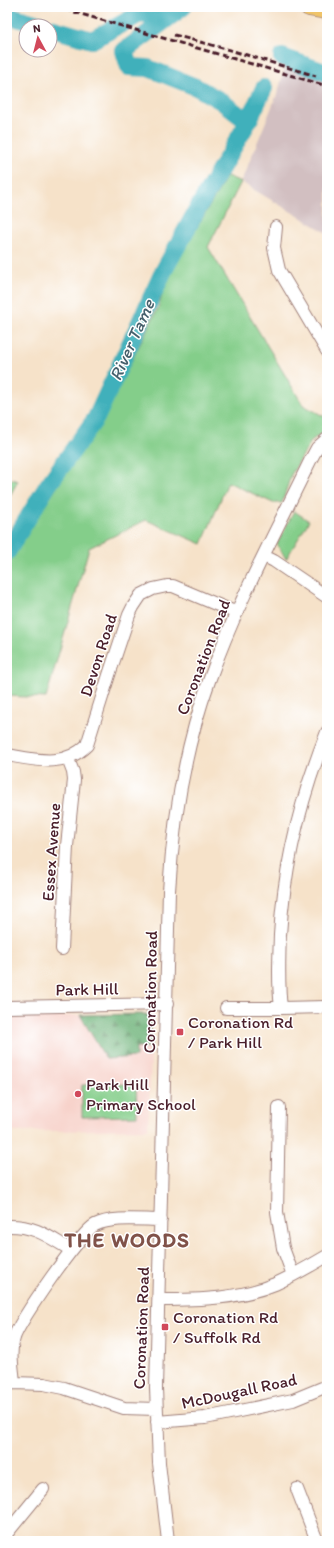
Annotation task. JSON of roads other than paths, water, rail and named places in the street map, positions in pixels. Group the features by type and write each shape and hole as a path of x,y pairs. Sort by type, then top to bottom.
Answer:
{"highway":[{"path":"309,7 327,10"}],"street":[{"path":"276,227 274,248 279,270 327,351"},
{"name":"Coronation Road","path":"168,1541 159,1463 156,1409 171,871 179,804 195,725 203,697 226,636 317,448 327,439"},
{"path":"264,556 274,561 327,597"},
{"name":"Devon Road","path":"68,759 78,754 87,745 129,615 141,595 153,588 173,586 237,613"},
{"path":"281,1008 278,972 281,921 288,864 300,811 327,732"},
{"path":"7,756 42,761 68,759"},
{"name":"Essex Avenue","path":"62,949 67,846 74,780 73,772 68,759"},
{"name":"Park Hill","path":"7,1007 167,1004"},
{"path":"226,1008 327,1007"},
{"path":"279,1107 277,1212 283,1248 293,1275"},
{"path":"156,1409 124,1408 64,1388 44,1384 10,1384 12,1348 16,1331 71,1250 86,1232 94,1225 104,1221 161,1220"},
{"path":"7,1226 37,1229 71,1250"},
{"path":"160,1300 193,1300 236,1295 275,1284 327,1256"},
{"name":"McDougall Road","path":"157,1422 205,1418 293,1400 327,1386"},
{"path":"7,1533 43,1489"},
{"path":"298,1489 317,1541"}],"waterway":[{"name":"River Tame","path":"183,7 124,51 129,67 148,68 196,87 221,101 248,122"},
{"name":"River Tame","path":"58,30 92,40 138,15 179,10"},
{"name":"River Tame","path":"7,15 18,18"},
{"name":"River Tame","path":"282,57 327,73"},
{"name":"River Tame","path":"7,552 48,485 96,418 163,272 248,122 264,88"}],"railway":[{"path":"57,7 327,86"},
{"path":"174,35 316,76"}],"place":[{"name":"Coronation Rd / Park Hill","path":"180,1032"},
{"name":"Park Hill Primary School","path":"78,1094"},
{"name":"Coronation Rd / Suffolk Rd","path":"165,1327"}],"district":[{"name":"THE WOODS","path":"127,1240"}]}
